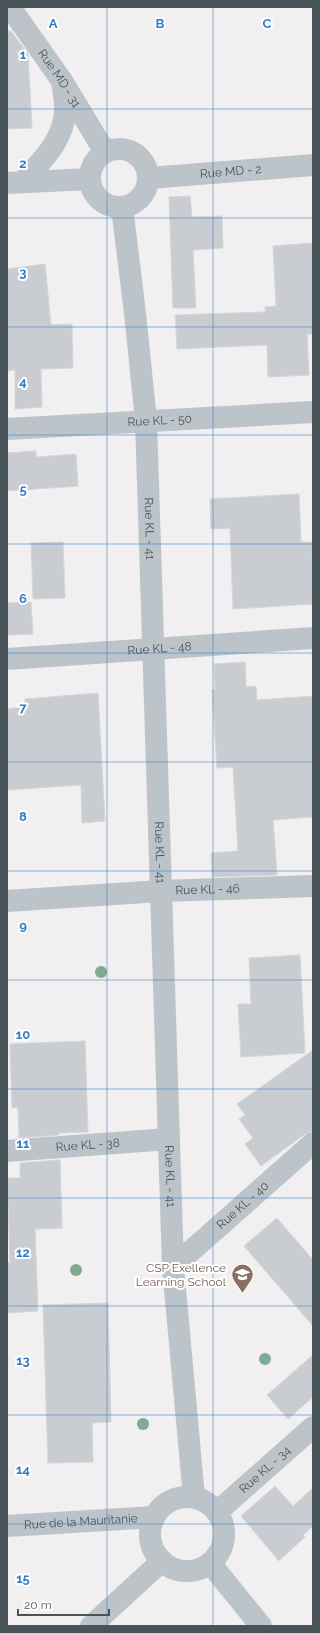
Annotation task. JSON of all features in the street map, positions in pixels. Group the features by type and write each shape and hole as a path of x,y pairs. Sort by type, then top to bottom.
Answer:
{"street":[{"name":"Rue MD - 31","path":"10,7 62,81 105,152"},
{"path":"15,183 52,149 60,135 65,112 62,81"},
{"path":"115,149 125,149 134,152 147,168 148,178 143,194 130,205 122,207 103,203 96,197 92,189 90,179 93,163 98,157 105,152 115,149"},
{"name":"Rue MD - 2","path":"148,178 313,165"},
{"path":"15,183 90,179"},
{"name":"Rue KL - 41","path":"122,207 146,421 173,1267 194,1497"},
{"name":"Rue KL - 50","path":"7,429 313,412"},
{"name":"Rue KL - 48","path":"7,659 313,638"},
{"name":"Rue KL - 46","path":"7,901 161,891 313,886"},
{"name":"Rue KL - 38","path":"7,1151 169,1139"},
{"name":"Rue KL - 40","path":"173,1267 313,1143"},
{"name":"Rue KL - 34","path":"217,1512 313,1427"},
{"path":"182,1497 194,1497 207,1503 217,1512 223,1522 224,1539 223,1545 210,1563 200,1569 190,1571 180,1570 170,1567 154,1552 150,1541 150,1529 154,1517 161,1508 171,1501 182,1497"},
{"name":"Rue de la Mauritanie","path":"7,1526 154,1517"},
{"path":"91,1626 162,1561"},
{"path":"210,1563 261,1626"}],"building":[{"path":"7,31 11,31 28,54 32,128 7,129"},
{"path":"190,196 192,217 222,216 223,248 193,250 196,308 173,308 169,197"},
{"path":"313,243 313,334 307,334 309,375 268,377 267,345 177,349 175,315 265,312 265,307 276,306 273,246"},
{"path":"45,264 51,325 72,324 73,368 41,369 42,407 15,409 15,370 7,371 7,269"},
{"path":"36,451 36,457 76,454 78,486 7,491 7,453"},
{"path":"299,494 301,542 312,542 313,604 233,609 230,528 211,529 210,499"},
{"path":"63,542 65,598 33,599 31,543"},
{"path":"31,602 33,634 7,635 7,603"},
{"path":"245,662 246,687 256,686 257,700 313,696 313,817 273,820 277,875 212,877 211,853 238,851 233,767 217,768 212,690 215,689 214,664"},
{"path":"98,693 105,821 82,823 81,785 7,790 7,709 25,707 25,699"},
{"path":"300,955 305,1053 241,1057 238,1004 251,1004 249,958"},
{"path":"85,1041 88,1132 58,1133 59,1135 19,1138 18,1107 12,1108 10,1044"},
{"path":"313,1050 313,1131 305,1134 261,1166 245,1144 253,1138 239,1119 245,1115 237,1104"},
{"path":"60,1160 62,1228 35,1229 38,1311 7,1313 7,1263 10,1262 7,1178 20,1178 20,1163"},
{"path":"277,1218 313,1260 313,1326 244,1246"},
{"path":"108,1303 111,1422 92,1423 93,1462 48,1463 43,1305"},
{"path":"313,1355 313,1397 288,1419 267,1395"},
{"path":"275,1486 293,1506 313,1488 313,1526 303,1535 305,1537 279,1561 241,1516"}],"place":[{"name":"CSP Exellence Learning School","path":"242,1294"}]}
